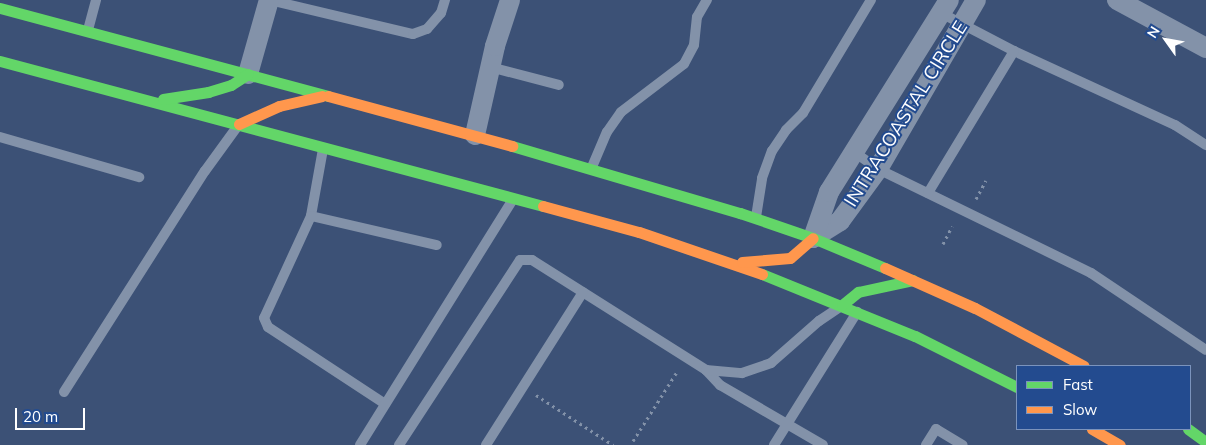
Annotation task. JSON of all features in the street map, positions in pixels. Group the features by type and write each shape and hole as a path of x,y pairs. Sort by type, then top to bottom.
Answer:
{"main road":[{"path":"0,8 592,168 756,218 812,238 913,280 975,308 1082,365"},
{"path":"0,61 639,232 733,263 842,305 914,336 1016,387"},
{"path":"152,101 208,92 231,85 248,74"},
{"path":"239,124 278,106 326,95"},
{"path":"733,263 790,258 803,250 812,238"},
{"path":"842,305 858,292 913,280"},
{"path":"1094,430 1120,445"},
{"path":"1189,430 1206,442"}],"street":[{"path":"248,74 269,0"},
{"path":"475,136 490,68 510,0"},
{"name":"INTRACOASTAL CIRCLE","path":"812,238 840,221 878,169 976,0"},
{"path":"1117,0 1206,48"},
{"name":"INTRACOASTAL CIRCLE","path":"812,238 829,192 945,6"}],"lane":[{"path":"23,14 27,0"},
{"path":"88,31 96,0"},
{"path":"269,0 414,34 427,28 441,13 445,0"},
{"path":"592,168 607,132 621,112 684,64 694,45 697,17 707,0"},
{"path":"756,218 762,178 772,151 786,130 803,113 871,0"},
{"path":"945,6 962,25 1175,125 1206,145"},
{"path":"928,193 1014,51"},
{"path":"490,68 558,84"},
{"path":"64,392 205,171 239,124"},
{"path":"0,137 139,177"},
{"path":"323,148 311,216 264,318 268,328 385,404"},
{"path":"854,152 878,169 1091,273 1206,350"},
{"path":"360,445 488,244 513,198"},
{"path":"311,216 437,245"},
{"path":"399,445 520,260 532,260 706,370 720,386 786,426 823,445"},
{"path":"486,445 583,292"},
{"path":"706,370 742,373 771,363 819,321 842,305"},
{"path":"774,445 857,312"},
{"path":"926,445 936,429 963,445"}],"path":[{"path":"976,200 986,180"},
{"path":"944,244 952,226"},
{"path":"633,441 686,357"},
{"path":"523,387 613,445"}],"traffic: fast":[{"path":"0,8 328,96"},
{"path":"0,61 543,206"},
{"path":"163,99 208,92 231,85 248,74"},
{"path":"512,146 740,213 813,238 885,268"},
{"path":"762,274 915,336 1016,386"},
{"path":"842,305 858,292 913,280"},
{"path":"1189,430 1206,442"}],"traffic: slow":[{"path":"239,124 279,106 322,96"},
{"path":"328,96 512,146"},
{"path":"543,206 639,232 762,274"},
{"path":"742,262 790,258 813,238"},
{"path":"885,268 975,308 1082,365"},
{"path":"1094,430 1120,445"}]}
